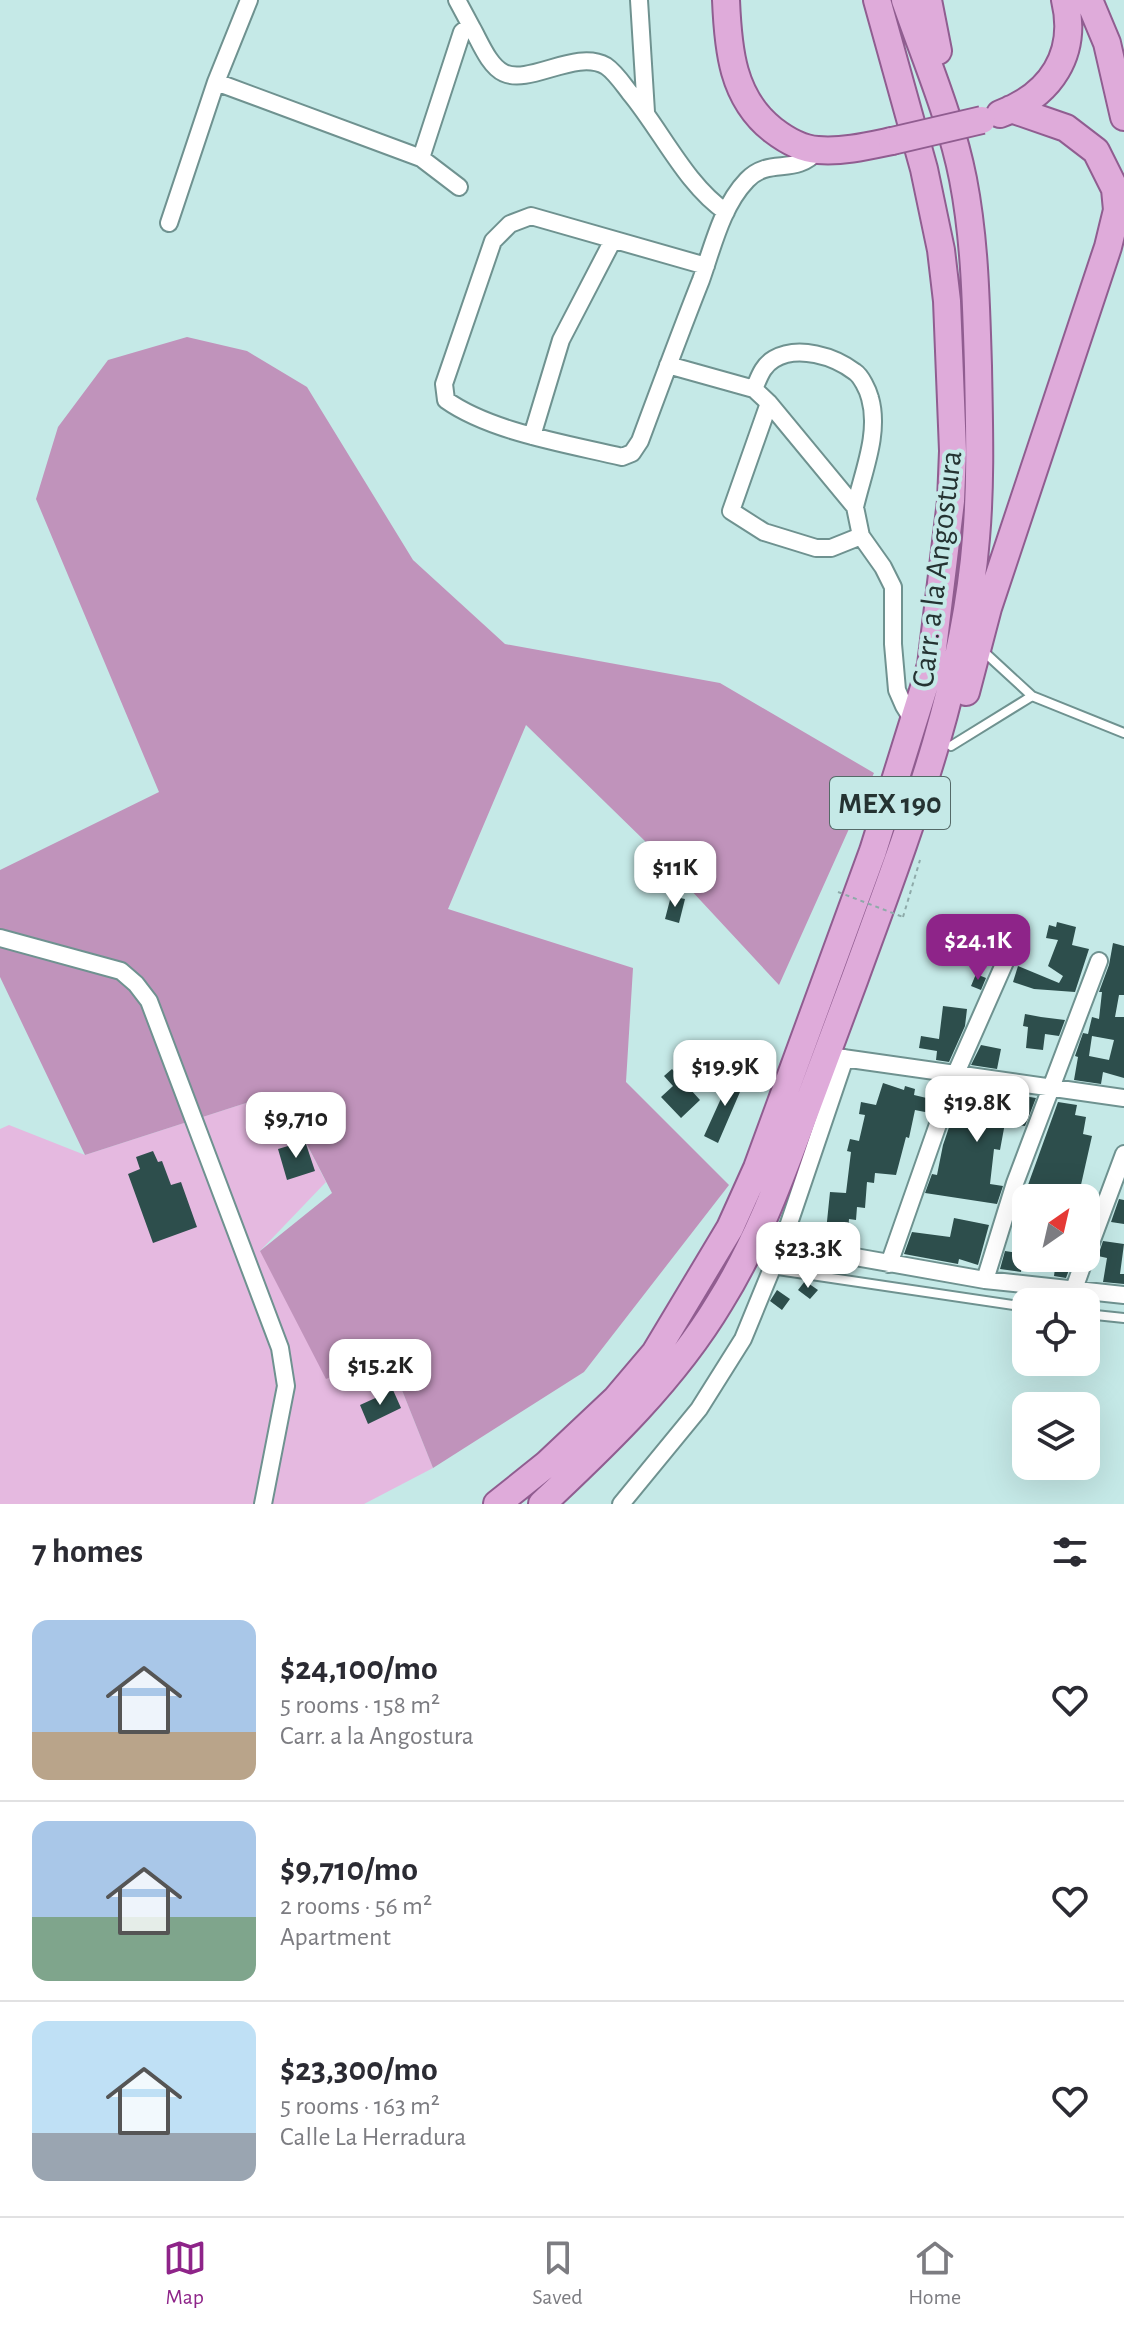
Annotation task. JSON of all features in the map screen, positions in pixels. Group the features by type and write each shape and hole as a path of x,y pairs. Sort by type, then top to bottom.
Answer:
{"main road":[{"name":"Carr. a la Angostura","path":"497,1504 547,1464 636,1376 655,1353 730,1228 757,1168 859,892 931,665 951,501 951,359 941,250 927,182 877,0"},
{"name":"Carr. a la Angostura","path":"542,1504 636,1411 690,1346 720,1302 752,1244 836,1057 934,752 961,638 976,540 980,456 974,256 962,176 944,112 905,0"},
{"path":"928,0 932,32 947,86 944,112"},
{"path":"728,4 732,61 744,98 762,121 784,138 818,150 855,148 892,141 982,120 1011,109 1047,84 1061,63 1068,42 1069,19 1065,0"},
{"path":"1089,0 1107,43 1124,117"},
{"path":"912,822 942,779 978,646 1040,447 1108,247 1120,200 1096,151 1066,128 1011,109"}],"street":[{"path":"169,223 216,82 249,0"},
{"path":"457,0 491,62 504,73 518,75 596,61 610,68 710,201 726,212"},
{"path":"639,0 646,112"},
{"path":"421,158 462,32 472,28"},
{"path":"216,82 421,158 459,187"},
{"path":"706,266 531,216 510,224 493,241 444,384 446,400 461,410 532,436 622,457 632,453 640,441 668,365 706,266 726,212 749,178 770,167 801,165 818,150"},
{"path":"532,436 561,340 613,240"},
{"path":"754,389 762,370 772,360 787,354 820,354 858,373 870,397 874,429 855,507 861,536 893,587 897,690 914,722"},
{"path":"668,365 754,389 855,507"},
{"path":"769,403 731,511 764,532 816,548 831,548 861,536"},
{"path":"0,938 121,971 149,1001 280,1348 286,1386 263,1504"},
{"path":"985,1280 1015,1183 1099,961"},
{"path":"889,1264 956,1073 1005,962"},
{"path":"621,1504 707,1397 743,1339 782,1244 836,1057 1124,1098"},
{"path":"1100,1219 1124,1154"},
{"path":"782,1244 985,1280 1064,1288"},
{"path":"1100,1292 1124,1295"}],"lane":[{"path":"978,646 1032,696 1124,733"},
{"path":"951,746 1032,696"},
{"path":"771,1269 1012,1305"},
{"path":"1100,1315 1124,1318"}],"path":[{"path":"838,892 903,917 914,882"}],"shaded area":[{"path":"187,337 247,351 307,387 413,560 505,644 720,683 874,773 779,985 649,845 526,725 448,909 633,968 626,1082 729,1185 584,1372 433,1468 388,1355 326,1379 260,1251 332,1193 280,1092 85,1155 0,977 0,870 159,792 36,499 58,427 108,360"},
{"path":"280,1092 326,1182 260,1251 388,1355 433,1468 364,1504 0,1504 0,1129 9,1125 85,1155"}],"building":[{"path":"671,896 685,899 679,923 665,919"},
{"path":"1057,922 1076,927 1072,945 1089,949 1075,992 1034,989 1013,982 1018,966 1059,983 1063,976 1048,966 1058,940 1046,938 1049,925 1056,927"},
{"path":"1113,943 1124,946 1124,995 1119,995 1115,1017 1124,1017 1124,1078 1103,1072 1101,1084 1074,1080 1078,1057 1075,1056 1083,1033 1088,1034 1092,1017 1099,1019 1102,992 1099,992","holes":["1092,1036 1114,1040 1109,1060 1089,1056"]},
{"path":"976,974 986,978 981,990 971,986"},
{"path":"943,1006 967,1009 965,1026 949,1062 936,1060 937,1051 919,1048 921,1036 939,1039"},
{"path":"1025,1014 1065,1020 1059,1036 1045,1034 1043,1050 1026,1048 1028,1027 1023,1026"},
{"path":"708,1044 723,1050 716,1065 731,1072 718,1084 681,1067 692,1053 701,1060"},
{"path":"981,1045 1001,1049 997,1069 971,1065"},
{"path":"672,1069 700,1100 681,1118 661,1097 673,1086 664,1076"},
{"path":"733,1072 746,1078 718,1143 704,1136"},
{"path":"883,1083 904,1090 905,1086 915,1089 914,1095 935,1100 930,1113 915,1110 896,1175 875,1173 874,1183 867,1182 865,1208 857,1207 856,1220 849,1219 847,1244 825,1241 830,1192 846,1193 851,1152 847,1151 850,1139 859,1141 865,1115 859,1114 861,1102 876,1105"},
{"path":"963,1086 1036,1098 1025,1126 1005,1123 1000,1150 994,1149 990,1184 1003,1186 997,1204 925,1193 932,1174 937,1175 943,1145"},
{"path":"1058,1102 1077,1105 1075,1115 1086,1117 1083,1134 1092,1136 1081,1184 1028,1184"},
{"path":"305,1141 315,1171 287,1180 278,1149"},
{"path":"153,1151 158,1162 162,1161 171,1185 181,1182 197,1227 153,1243 128,1174 140,1169 136,1157"},
{"path":"1119,1199 1124,1200 1124,1224 1111,1222"},
{"path":"954,1218 989,1225 978,1265 959,1259 958,1264 904,1254 912,1232 950,1237"},
{"path":"1103,1241 1124,1244 1120,1274 1124,1274 1124,1284 1103,1282 1107,1258 1100,1256"},
{"path":"1005,1251 1012,1252 1012,1271 1000,1269"},
{"path":"1054,1272 1068,1272 1066,1278 1054,1276"},
{"path":"805,1281 818,1290 810,1299 798,1290"},
{"path":"777,1290 790,1299 782,1310 770,1301"},
{"path":"393,1390 401,1408 368,1424 360,1405"}]}
